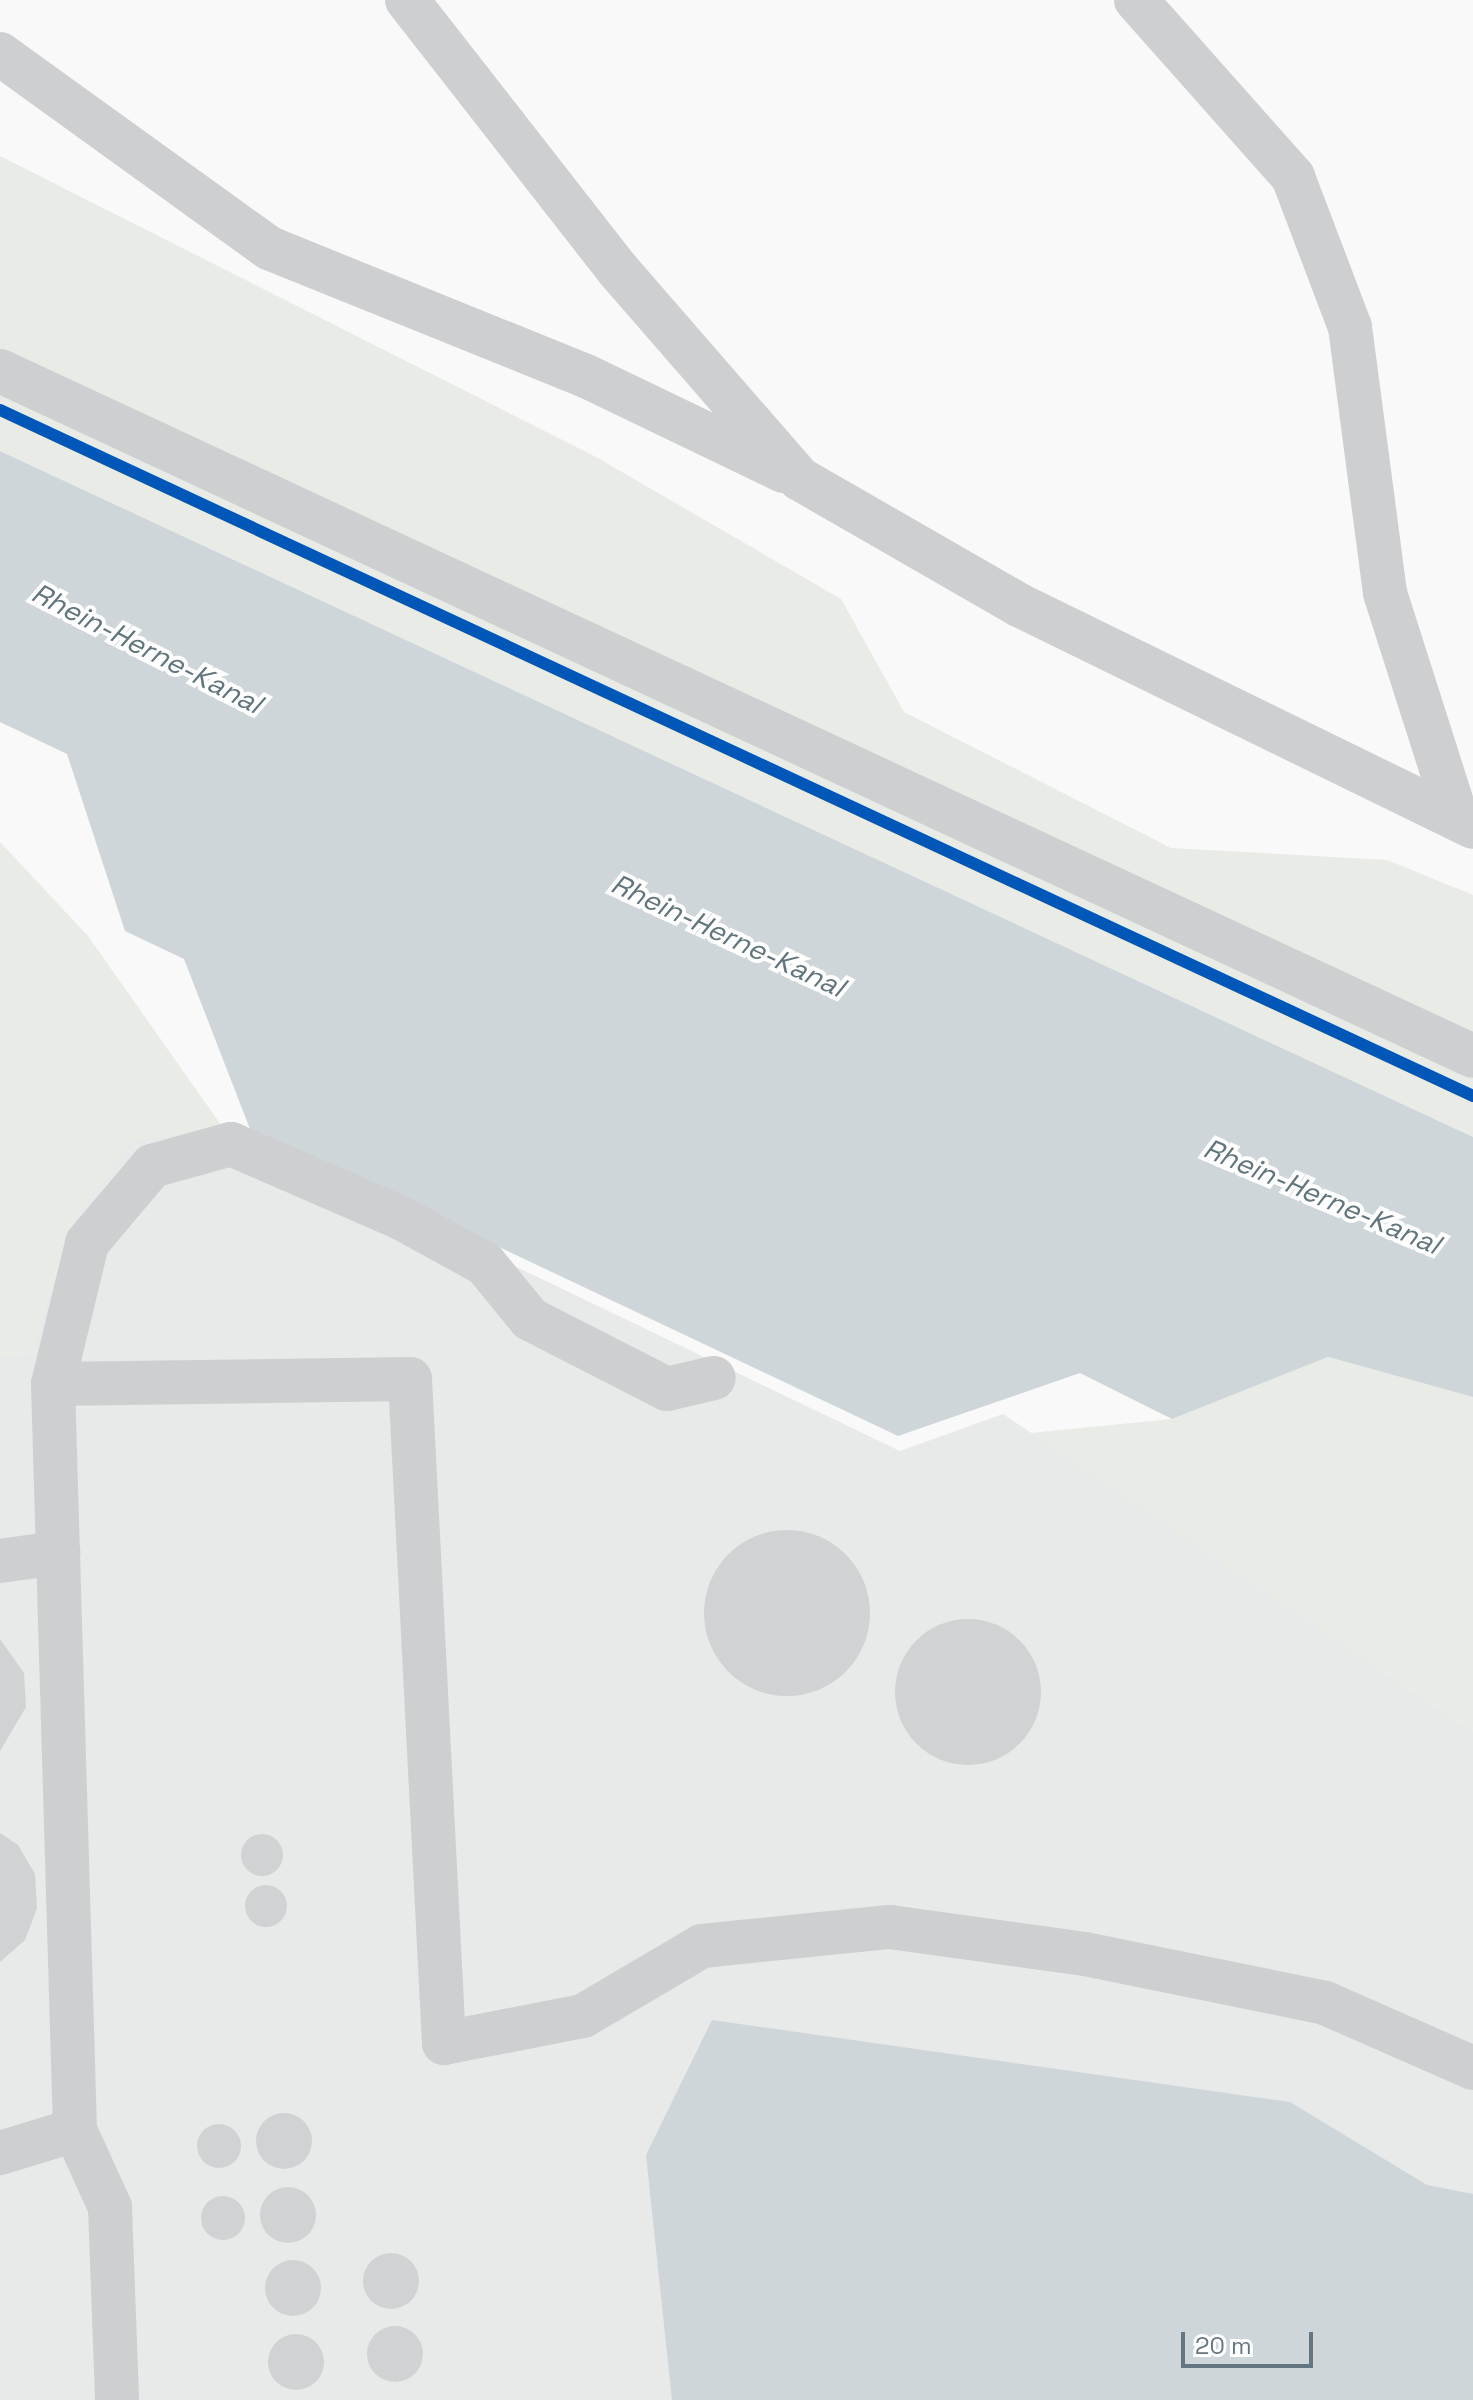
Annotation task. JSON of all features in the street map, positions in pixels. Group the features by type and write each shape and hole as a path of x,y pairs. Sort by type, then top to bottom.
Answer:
{"lane":[{"path":"407,0 618,270 800,479"},
{"path":"1136,0 1293,177 1350,327 1385,593 1465,823"},
{"path":"0,54 269,248 586,376 800,479 1019,605 1465,823"},
{"path":"0,371 1473,1056"},
{"path":"117,2400 110,2207 75,2130 53,1384 87,1243 152,1166 231,1144 401,1218 485,1264 530,1319 667,1389 714,1378"},
{"path":"53,1384 410,1379 444,2043 583,2016 702,1946 890,1927 1085,1954 1325,2003 1473,2068"},
{"path":"0,1561 58,1553"},
{"path":"0,2153 75,2130"}],"shaded area":[{"path":"0,156 596,457 841,599 904,712 1171,848 1387,860 1473,895 1473,1137 0,451"},
{"path":"0,842 88,936 221,1125 131,1142 74,1217 29,1354 0,1356"},
{"path":"221,1125 900,1451 1003,1414 1473,1732 1473,2400 0,2400 0,1356 29,1354 74,1217 131,1141"},
{"path":"1328,1357 1473,1397 1473,1732 1030,1433 1172,1419"}],"water":[{"name":"Rhein-Herne-Kanal","path":"0,451 1473,1137 1473,1397 1328,1357 1172,1419 1080,1373 898,1436 250,1129 184,959 125,931 67,754 0,722"},
{"path":"712,2020 1290,2102 1427,2185 1473,2194 1473,2400 672,2400 646,2155"}],"building":[{"path":"787,1530 819,1536 846,1554 864,1581 870,1613 864,1645 846,1672 819,1690 787,1696 755,1690 728,1672 710,1645 704,1613 710,1581 728,1554 755,1536"},
{"path":"968,1619 996,1625 1020,1640 1035,1664 1041,1692 1035,1720 1020,1744 996,1759 968,1765 940,1759 916,1744 901,1720 895,1692 901,1664 916,1640 940,1625"},
{"path":"0,1639 24,1673 26,1707 0,1751"},
{"path":"0,1833 18,1845 35,1874 37,1908 25,1940 0,1962"},
{"path":"262,1834 277,1840 283,1855 277,1870 262,1876 247,1870 241,1855 247,1840"},
{"path":"266,1885 281,1891 287,1906 281,1921 266,1927 251,1921 245,1906 251,1891"},
{"path":"284,2113 304,2121 312,2141 304,2161 284,2169 264,2161 256,2141 264,2121"},
{"path":"219,2124 234,2131 241,2146 234,2161 219,2168 204,2161 197,2146 204,2131"},
{"path":"288,2187 308,2195 316,2215 308,2235 288,2243 268,2235 260,2215 268,2195"},
{"path":"223,2196 238,2203 245,2218 238,2233 223,2240 208,2233 201,2218 208,2203"},
{"path":"391,2253 411,2261 419,2281 411,2301 391,2309 371,2301 363,2281 371,2261"},
{"path":"293,2260 313,2268 321,2288 313,2308 293,2316 273,2308 265,2288 273,2268"},
{"path":"395,2326 415,2334 423,2354 415,2374 395,2382 375,2374 367,2354 375,2334"},
{"path":"296,2334 316,2342 324,2362 316,2382 296,2390 276,2382 268,2362 276,2342"}],"cycle path":[{"path":"0,410 1473,1096"}]}
